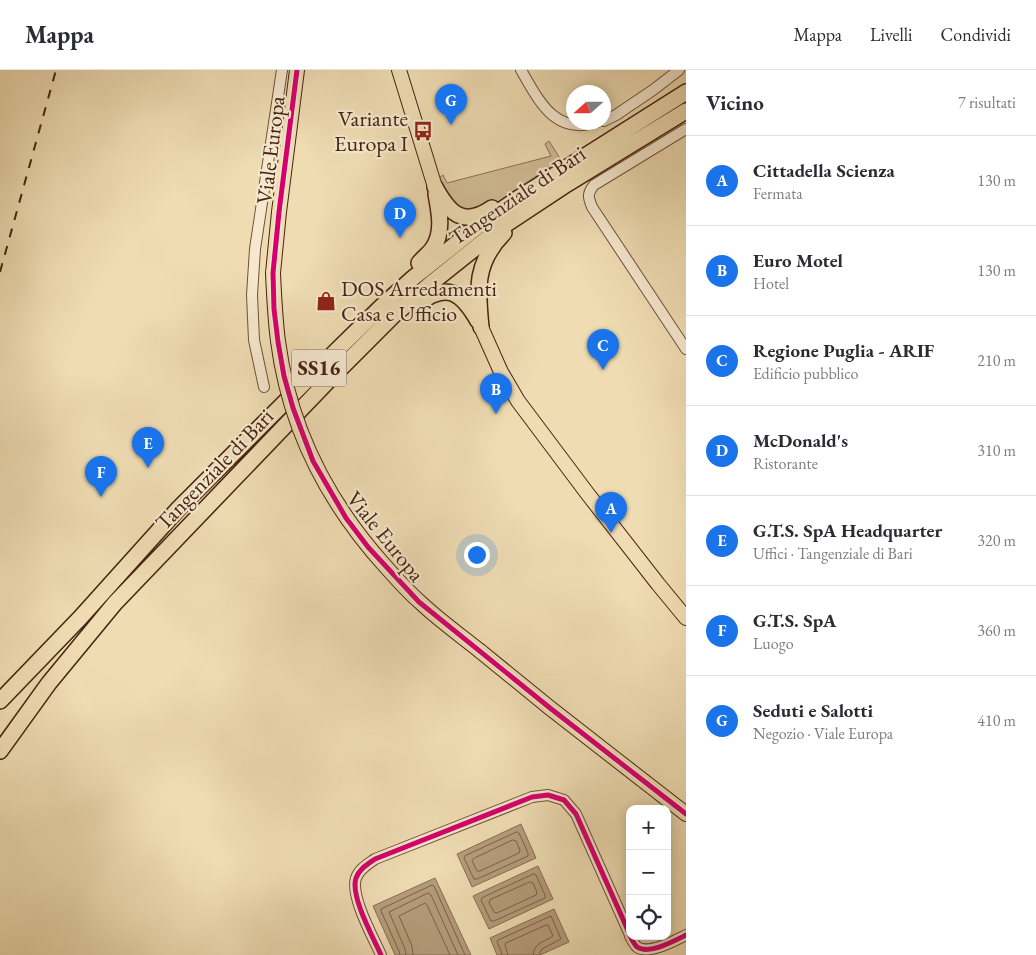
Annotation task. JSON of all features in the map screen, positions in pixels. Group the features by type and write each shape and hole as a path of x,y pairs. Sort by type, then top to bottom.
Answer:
{"highway":[{"name":"Tangenziale di Bari","path":"0,701 80,618 179,508 381,307 435,260 516,199 686,92"},
{"name":"Tangenziale di Bari","path":"0,751 49,683 115,602 328,380 394,315 499,229 537,203 686,111"},
{"path":"435,187 450,210 456,215 470,218 488,211 559,164 592,151"},
{"path":"381,307 401,281 434,248 439,234 440,219 435,187"},
{"path":"481,327 478,290 481,272 488,254 496,241 505,232 532,214 537,203"},
{"path":"394,315 411,310 426,297 442,292 450,293 466,302 481,327"}],"main road":[{"name":"Viale Europa","path":"297,70 273,272 274,309 284,376 293,408 313,461 346,518 368,547 419,602 550,708 686,814"},
{"path":"398,70 435,187"},
{"path":"481,327 518,401 628,546 683,613"}],"street":[{"path":"264,387 254,340 252,295 255,250 282,70"},
{"path":"521,70 546,110 566,123"},
{"path":"611,117 646,95 679,70"},
{"path":"686,130 594,185 589,191 588,199 686,350"},
{"path":"381,955 355,894 356,878 364,866 375,859 532,797 548,795 564,800 576,814 626,927"},
{"path":"632,940 636,946 645,951 654,950 686,934"}],"shaded area":[{"path":"549,141 561,160 483,212 453,208 439,178 443,175 447,183 551,156 545,144"}],"water":[{"path":"521,824 536,858 472,887 457,854"},
{"path":"538,866 553,899 489,929 473,896"},
{"path":"435,878 471,955 395,955 373,906"},
{"path":"554,909 569,942 540,955 497,955 490,938"}],"railway":[{"path":"0,272 56,70"}],"cycle path":[{"path":"297,70 273,273 274,309 284,376 293,408 313,461 346,518 368,547 419,602 550,708 686,814"},
{"path":"381,955 363,916 356,895 356,878 361,869 375,859 532,797 548,795 564,800 576,814 626,926"},
{"path":"632,940 637,947 648,949 662,946 686,935"}],"place":[{"name":"Seduti e Salotti","path":"451,125"},
{"name":"Variante Europa I","path":"423,131"},
{"name":"McDonald's","path":"400,238"},
{"name":"DOS Arredamenti Casa e Ufficio","path":"326,301"},
{"name":"Regione Puglia - ARIF","path":"603,370"},
{"name":"Euro Motel","path":"496,414"},
{"name":"G.T.S. SpA Headquarter","path":"148,468"},
{"name":"G.T.S. SpA","path":"101,497"},
{"name":"Cittadella Scienza","path":"611,533"}]}
